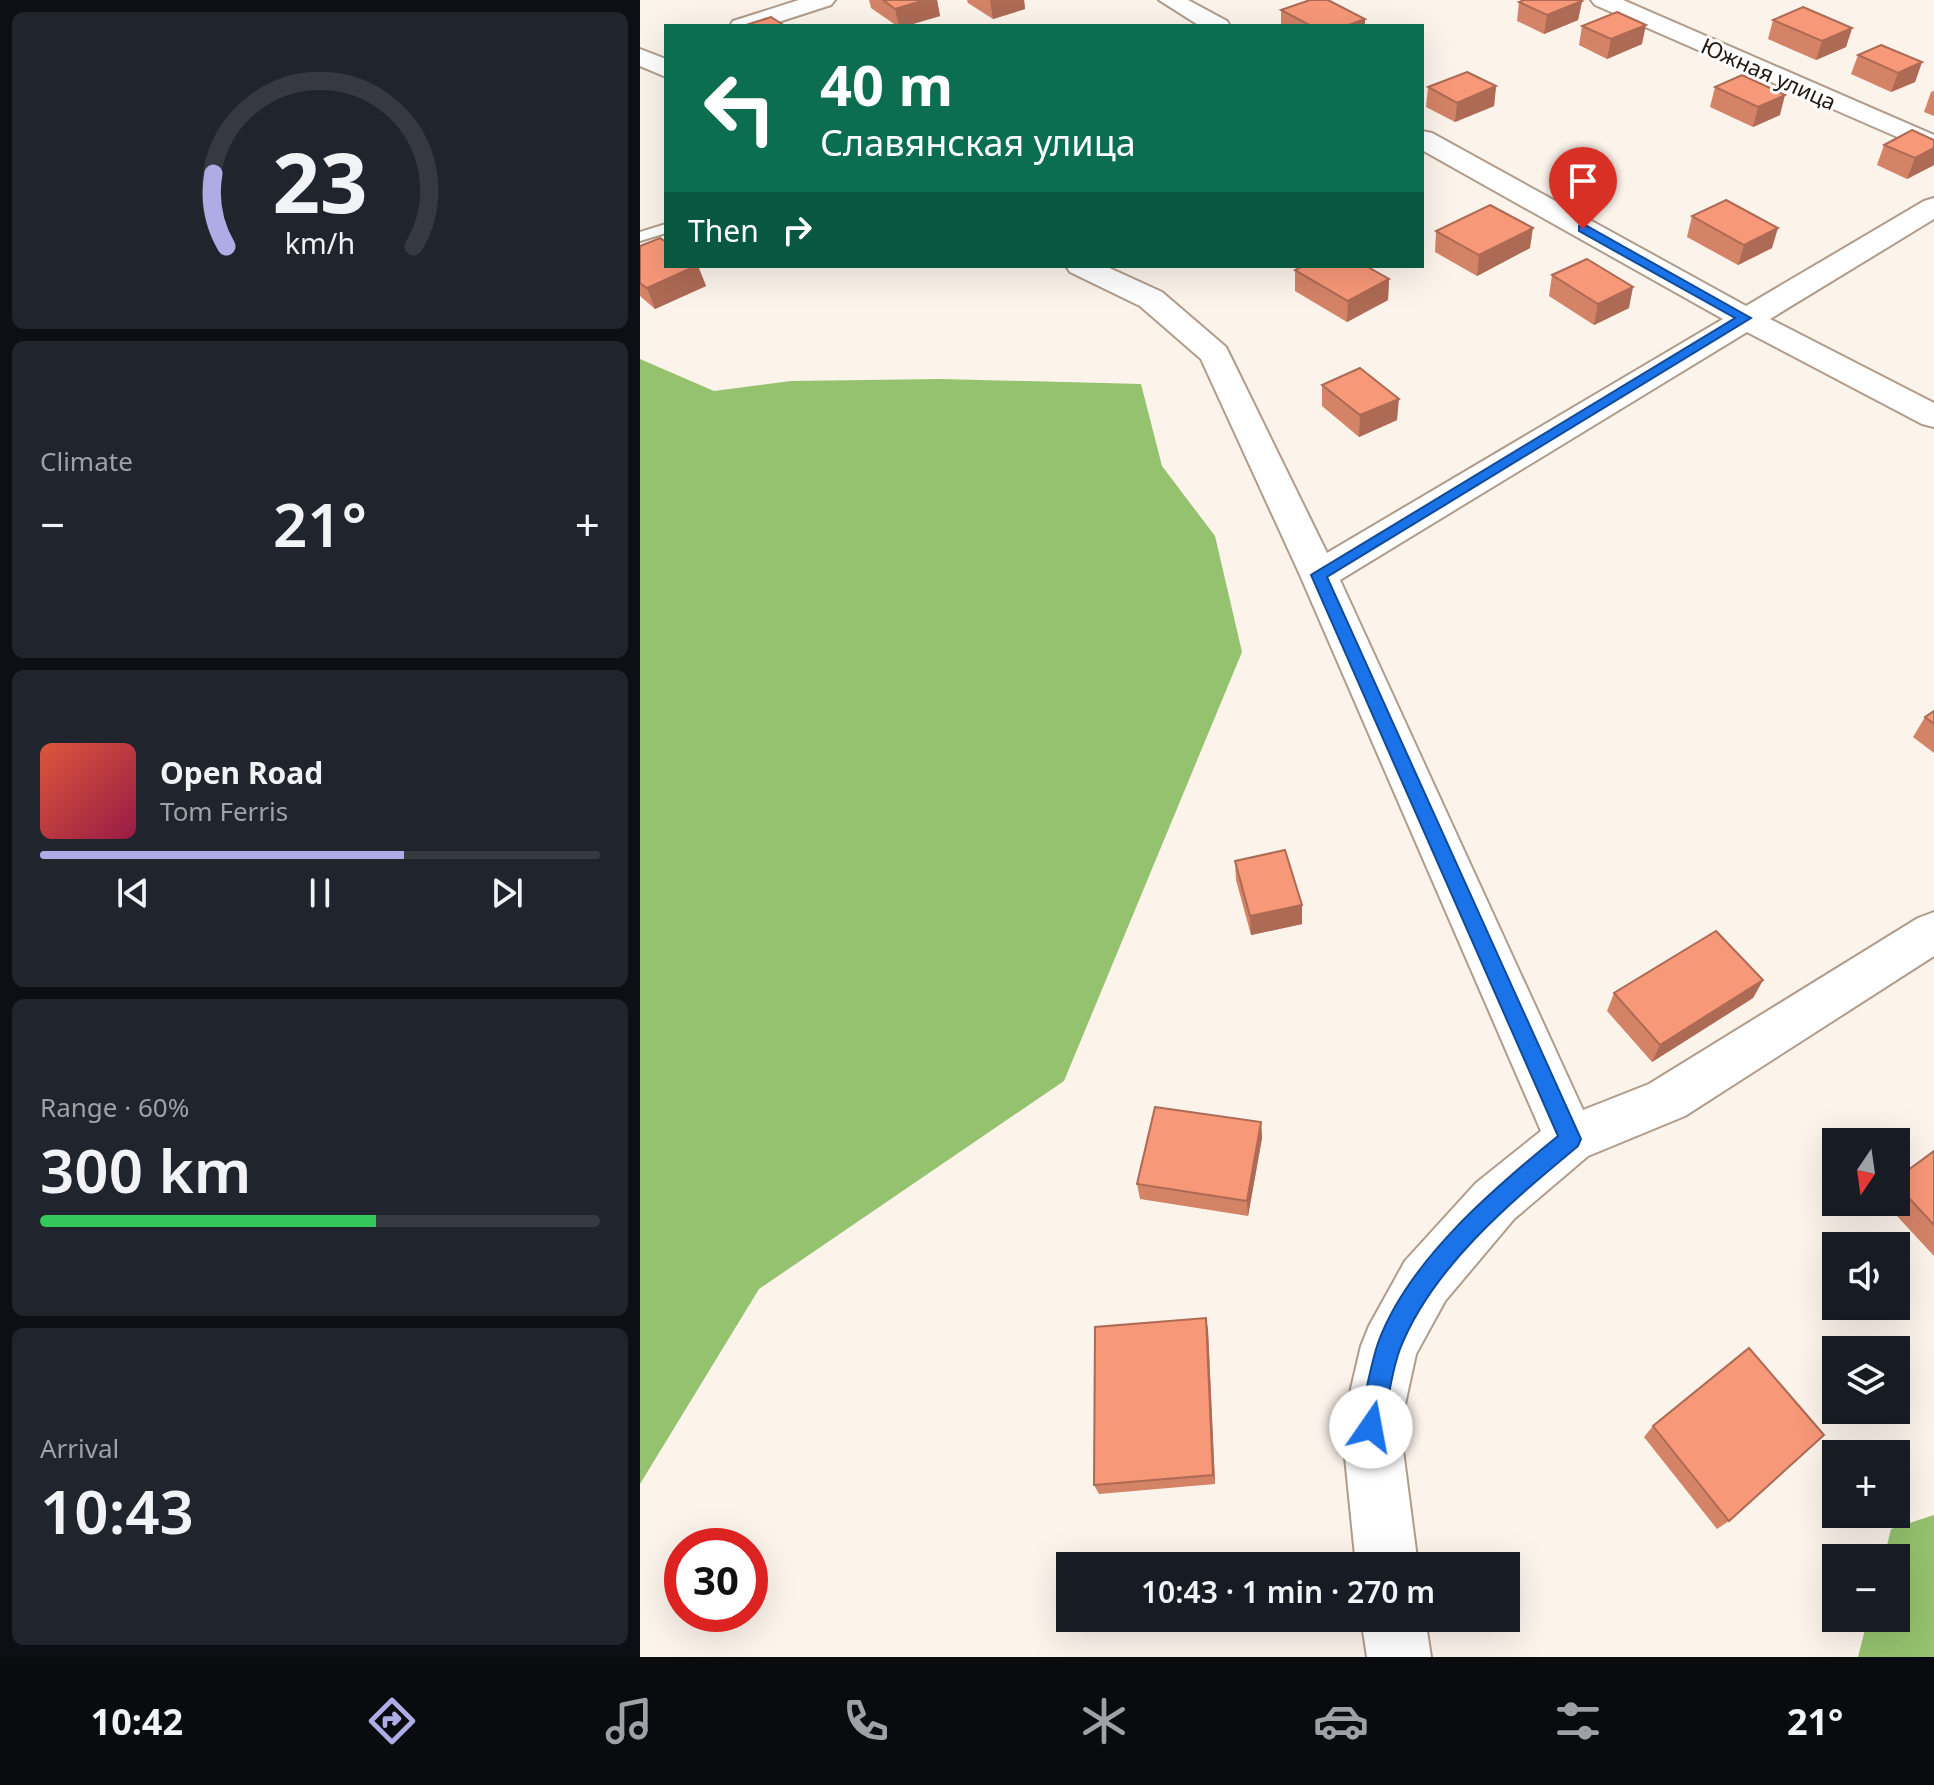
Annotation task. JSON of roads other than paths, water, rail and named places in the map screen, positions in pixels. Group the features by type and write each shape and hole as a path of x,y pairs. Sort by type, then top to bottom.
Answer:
{"street":[{"path":"748,24 823,0"},
{"path":"1171,0 1214,24"},
{"name":"Южная улица","path":"1603,0 1934,145"},
{"path":"1424,140 1744,318 1934,417"},
{"path":"1319,575 1934,207"},
{"path":"1085,268 1151,299 1215,354 1319,575 1570,1139"},
{"path":"1385,1552 1371,1427 1389,1346 1425,1281 1495,1201 1570,1139 1667,1100 1934,932"},
{"path":"1395,1632 1399,1657"}],"lane":[{"path":"640,237 664,229"}]}
